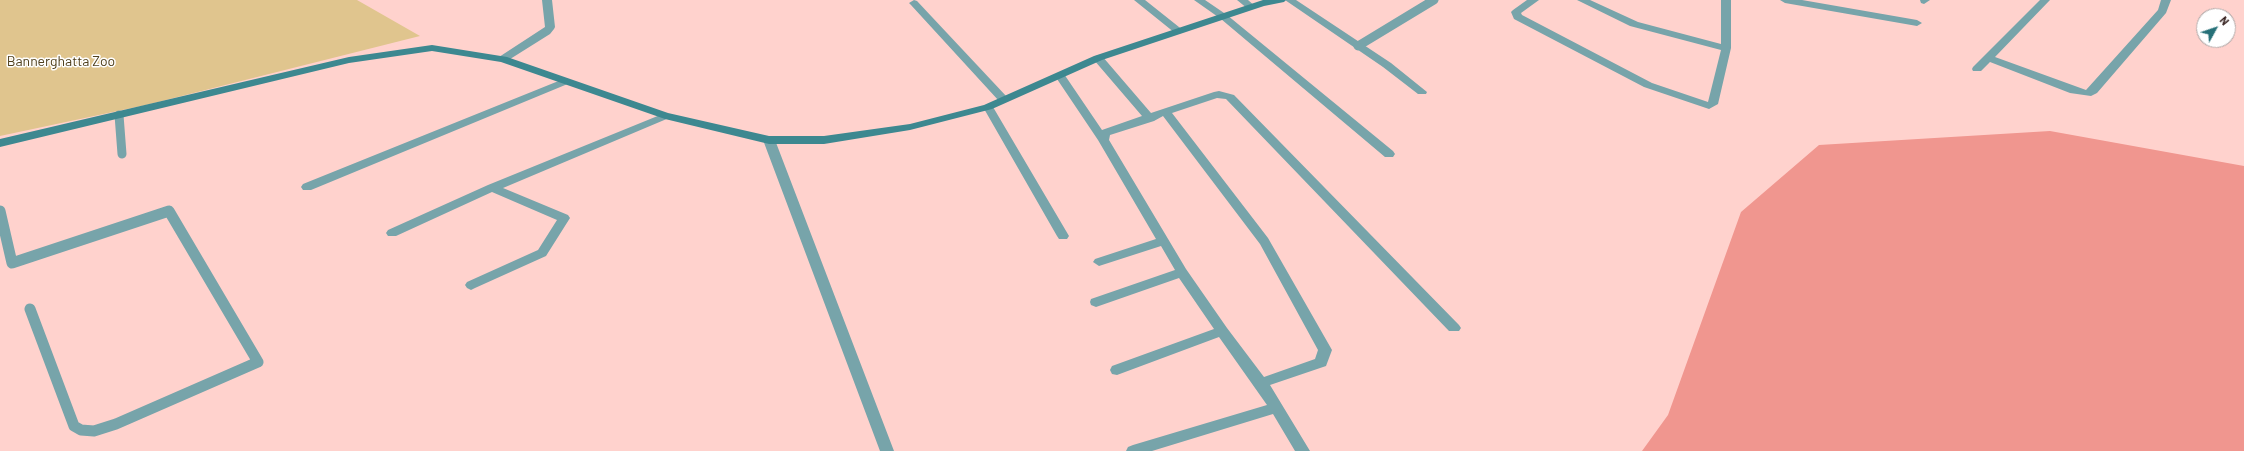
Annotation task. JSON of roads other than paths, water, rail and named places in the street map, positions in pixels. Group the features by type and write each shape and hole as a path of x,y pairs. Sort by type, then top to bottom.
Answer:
{"street":[{"path":"503,59 546,32 550,27 547,0"},
{"path":"1139,0 1179,31"},
{"path":"1199,0 1224,17 1389,154"},
{"path":"1242,0 1251,7"},
{"path":"0,143 349,60 432,48 503,59 665,116 769,140 824,140 865,136 910,127 988,107 1003,99 1060,76 1098,58 1251,7 1281,0"},
{"path":"1290,0 1422,92"},
{"path":"1534,0 1516,12 1517,17 1648,85 1704,106 1714,104 1726,48 1726,0"},
{"path":"1582,0 1634,24 1726,48"},
{"path":"1785,0 1917,23"},
{"path":"1978,69 2045,0"},
{"path":"1989,58 2074,91 2087,94 2093,91 2163,11 2166,0"},
{"path":"914,3 1003,99"},
{"path":"1098,58 1150,119"},
{"path":"1060,76 1103,140 1182,272 1222,331 1261,383 1303,451"},
{"path":"307,187 566,81"},
{"path":"1103,140 1105,133 1110,130 1150,119 1219,94 1230,97 1454,328"},
{"path":"988,107 1063,236"},
{"path":"1166,113 1264,241 1284,273 1325,350 1321,362 1261,383"},
{"path":"392,233 492,188 665,116"},
{"path":"769,140 887,451"},
{"path":"471,285 542,253 564,218 492,188"},
{"path":"1099,262 1164,241"},
{"path":"1096,302 1182,272"},
{"path":"1117,370 1222,331"},
{"path":"1132,451 1277,407"}],"lane":[{"path":"1358,46 1434,0"},
{"path":"119,115 122,154"},
{"path":"0,211 12,263 169,211 258,362 116,424 94,431 81,430 74,426 30,309"}],"park label":[{"name":"Bannerghatta Zoo","path":"61,61"}]}
